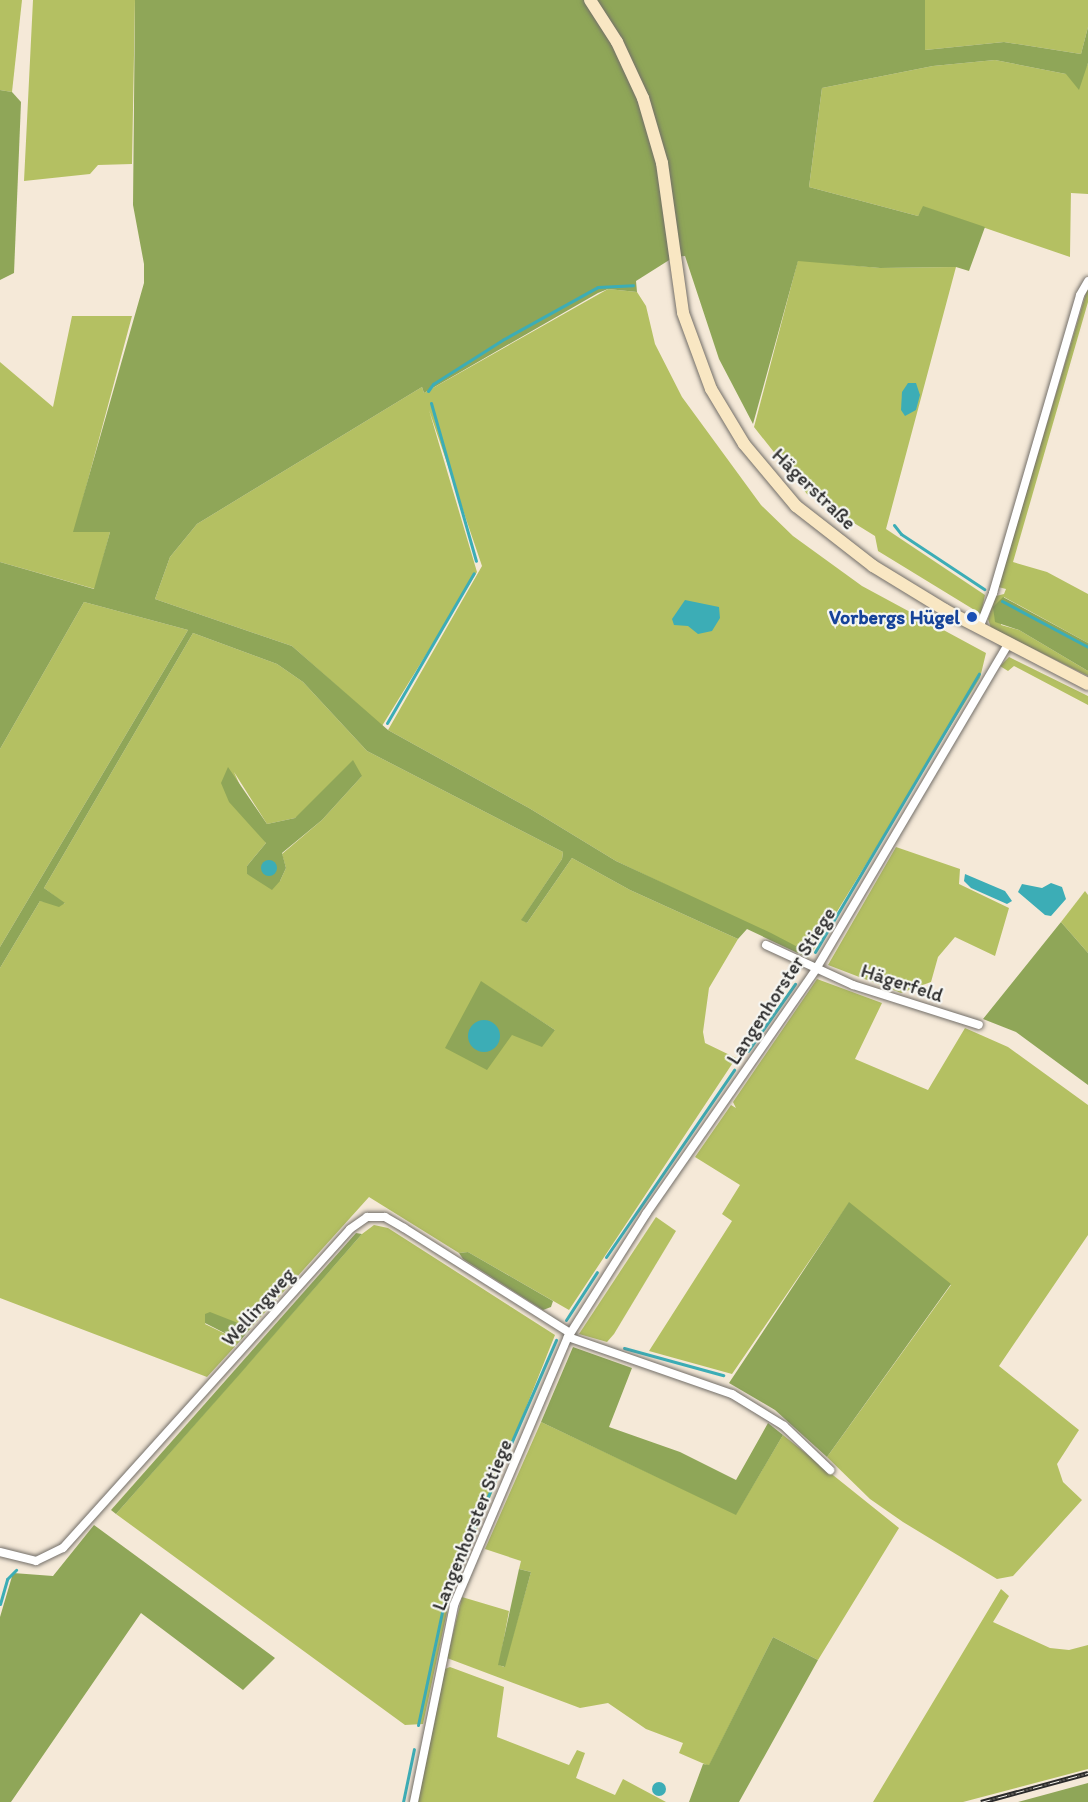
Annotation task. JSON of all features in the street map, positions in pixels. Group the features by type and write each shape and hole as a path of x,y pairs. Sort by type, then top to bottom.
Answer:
{"main road":[{"name":"Hägerstraße","path":"590,0 617,42 650,117 662,163 683,313 701,367 730,424 766,474 822,529 885,575 1008,644 1088,684"}],"street":[{"path":"979,628 993,593 1080,295 1088,281"},
{"name":"Langenhorster Stiege","path":"414,1802 454,1605 569,1335 646,1214 816,969 1008,644"},
{"name":"Hägerfeld","path":"766,945 816,969 881,995 980,1025"},
{"name":"Wellingweg","path":"0,1552 36,1561 63,1548 350,1229 367,1217 381,1216 404,1228 569,1335"},
{"path":"569,1335 732,1394 784,1426 830,1470"}],"green space":[{"path":"0,0 22,0 12,92 0,90"},
{"path":"33,0 135,0 132,164 98,165 90,174 24,181"},
{"path":"135,0 925,0 925,50 1004,42 1081,54 1088,27 1088,63 1079,90 1066,74 995,60 933,66 822,88 809,187 918,216 923,206 985,227 969,271 956,267 880,268 798,261 753,424 719,359 685,256 674,257 636,281 637,292 608,289 598,293 424,393 422,387 197,524 170,557 155,599 292,646 388,730 529,808 616,861 771,933 811,954 808,958 747,929 738,939 630,890 572,858 527,923 521,920 562,859 563,852 367,751 303,682 277,664 193,633 44,888 65,903 59,907 40,901 0,968 0,947 188,630 84,602 0,749 0,562 94,589 110,532 73,532 144,283 144,264 133,205"},
{"path":"925,0 1088,0 1088,27 1081,54 1004,42 925,50"},
{"path":"995,60 1066,74 1086,67 1088,63 1088,194 1071,193 1071,189 1070,257 924,207 918,216 809,187 822,88 933,66"},
{"path":"0,90 12,92 21,102 14,273 0,280"},
{"path":"798,260 880,268 956,267 886,529 985,595 981,614 878,551 875,536 807,494 754,427"},
{"path":"1088,287 1088,302 1013,562 1047,572 1088,594 1088,643 1004,597 1001,625 1019,630 1088,671 1088,676 991,628 988,619 996,596 1004,594 1006,589 998,587"},
{"path":"608,289 637,292 646,306 655,344 682,397 761,505 793,536 862,586 986,653 980,678 811,954 616,861 529,808 388,730 482,566 429,410 477,572 382,726 292,646 155,599 170,557 197,524 422,387 424,393"},
{"path":"72,316 132,316 74,532 110,532 95,589 0,562 0,362 53,407"},
{"path":"1003,597 1088,643 1088,671 1019,630 995,622 993,607"},
{"path":"84,602 188,630 0,947 0,749"},
{"path":"193,633 277,664 303,682 367,751 563,852 562,859 522,919 527,923 572,858 630,890 738,939 709,988 703,1032 705,1043 736,1058 569,1310 468,1252 459,1253 369,1197 250,1329 210,1313 205,1324 240,1341 207,1377 0,1298 0,968 40,901 65,904 44,888","holes":["234,772 267,824 295,818 362,776 322,820 282,854 286,868 280,881 247,874 247,866 266,843","481,982 555,1030 513,1035"]},
{"path":"1009,657 1088,696 1088,705 1014,666 1008,671 1000,666"},
{"path":"353,760 362,776 322,820 282,853 286,868 280,881 272,890 247,874 247,866 266,843 229,802 221,783 228,767 267,824 295,818"},
{"path":"896,847 960,869 959,884 1009,908 995,956 955,937 938,957 931,982 901,993 828,965"},
{"path":"1085,891 1088,895 1088,953 1061,922"},
{"path":"1061,922 1088,953 1088,1085 1016,1032 983,1019"},
{"path":"817,979 882,1003 855,1059 928,1090 965,1028 1008,1047 1088,1105 1088,1235 999,1366 1079,1430 1057,1464 1063,1482 1082,1500 1013,1576 997,1579 903,1522 870,1499 827,1457 951,1285 849,1203 732,1374 649,1351 732,1221 722,1214 740,1185 695,1157 731,1105 736,1108 733,1102"},
{"path":"481,981 555,1030 542,1047 512,1035 487,1070 445,1048"},
{"path":"849,1202 951,1284 827,1457 775,1410 729,1383"},
{"path":"656,1217 676,1231 614,1334 607,1342 579,1334"},
{"path":"374,1225 388,1228 555,1335 450,1598 423,1724 405,1725 116,1514 362,1234"},
{"path":"356,1233 362,1234 239,1375 116,1514 111,1510"},
{"path":"468,1252 553,1301 551,1307 543,1310 463,1259 459,1253"},
{"path":"210,1312 250,1329 240,1341 205,1323 205,1314"},
{"path":"573,1347 632,1368 609,1427 680,1452 736,1480 768,1423 783,1435 736,1515 541,1422"},
{"path":"541,1422 736,1514 783,1435 899,1528 818,1660 773,1637 709,1766 679,1753 683,1743 646,1729 608,1703 580,1708 447,1658 462,1597 509,1611 499,1665 504,1667 531,1572 519,1569 521,1561 485,1549"},
{"path":"94,1525 275,1658 243,1690 141,1613 11,1802 0,1802 0,1617 13,1573 53,1576"},
{"path":"519,1569 531,1572 505,1667 498,1665"},
{"path":"1001,1589 1009,1596 993,1622 1050,1648 1069,1650 1088,1645 1088,1769 963,1802 873,1802"},
{"path":"773,1637 818,1660 739,1802 689,1802 703,1764 709,1765"},
{"path":"450,1667 504,1687 497,1737 569,1765 577,1750 585,1753 576,1778 615,1795 623,1779 666,1802 417,1802 445,1669"},
{"path":"1088,1783 1088,1802 1018,1802"}],"water":[{"path":"908,383 916,383 920,395 916,410 905,416 901,410 902,392"},
{"path":"685,600 719,607 720,618 712,631 698,634 688,626 674,625 672,619"},
{"path":"269,860 275,862 277,868 275,874 269,876 263,874 261,868 263,862"},
{"path":"965,874 1005,891 1012,901 1007,904 971,888 964,881"},
{"path":"1051,883 1062,887 1066,899 1051,916 1045,915 1018,892 1022,884 1042,888"},
{"path":"484,1020 495,1025 500,1036 495,1047 484,1052 473,1047 468,1036 473,1025"},
{"path":"659,1782 664,1784 666,1789 664,1794 659,1796 654,1794 652,1789 654,1784"}],"waterway":[{"path":"428,391 433,384 504,339 598,287 633,285"},
{"path":"431,403 476,561"},
{"path":"894,525 901,534 984,589"},
{"path":"387,723 474,573"},
{"path":"1002,601 1088,647"},
{"path":"815,952 979,674"},
{"path":"748,1051 795,984"},
{"path":"606,1257 734,1070"},
{"path":"566,1320 597,1272"},
{"path":"418,1725 446,1593 556,1340"},
{"path":"624,1348 723,1375"},
{"path":"0,1604 7,1579 16,1570"},
{"path":"403,1802 414,1749"}],"railway":[{"path":"981,1802 1088,1773"}],"place":[{"name":"Vorbergs Hügel","path":"972,617"}]}
